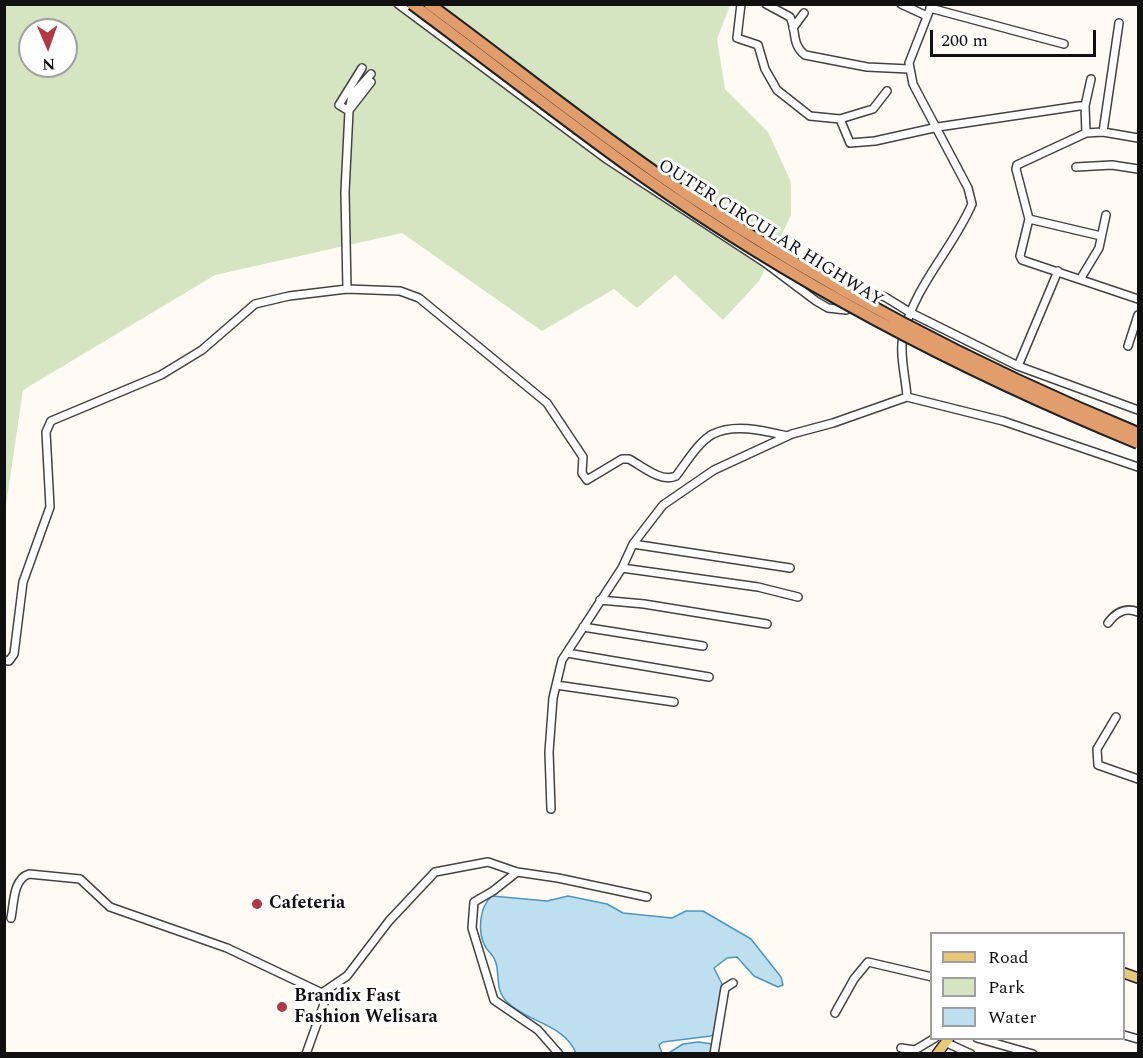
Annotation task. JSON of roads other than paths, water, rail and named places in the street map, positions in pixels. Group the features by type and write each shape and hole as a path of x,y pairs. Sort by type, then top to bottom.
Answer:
{"highway":[{"name":"OUTER CIRCULAR HIGHWAY","path":"412,4 642,175 782,266 963,365 1138,443"},
{"name":"OUTER CIRCULAR HIGHWAY","path":"429,4 640,162 804,269 911,328 987,366 1138,433"}],"main road":[{"path":"939,1053 948,1041"}],"street":[{"path":"399,4 605,158 764,262 828,308 846,310 879,295 910,313 1018,366 1138,410"},
{"path":"741,4 737,38 758,45 765,69 777,90 810,116 840,119 873,109 887,92"},
{"path":"766,4 790,17 798,49 805,55 867,68 909,69"},
{"path":"901,4 927,16"},
{"path":"907,397 903,339 910,313 924,284 972,204 968,188 913,84 909,69 909,63 931,6 1064,44"},
{"path":"793,28 804,13"},
{"path":"1103,132 1119,23"},
{"path":"349,111 339,105 362,68"},
{"path":"347,289 345,192 349,111 371,78"},
{"path":"1086,133 1084,106 1091,79"},
{"path":"840,119 850,143 1084,106"},
{"path":"1138,138 1103,132 1086,133 1017,165 1016,169 1029,219 1020,256 1022,260 1138,299"},
{"path":"1076,167 1112,165 1138,169"},
{"path":"1081,278 1099,248 1106,215"},
{"path":"1029,219 1101,236"},
{"path":"1018,366 1058,271"},
{"path":"4,660 9,661 14,654 23,582 50,507 45,432 51,421 161,375 202,350 255,304 288,296 347,289 400,291 419,298 547,403 583,457 582,473 587,480 622,459 629,459 663,478 670,479 676,476 706,440 722,431 758,430 787,436"},
{"path":"1128,346 1138,315"},
{"path":"551,809 549,752 556,685 567,653 622,568 633,544 663,505 714,470 787,436 907,397 1003,421 1138,467"},
{"path":"633,544 790,568"},
{"path":"622,568 758,587 798,597"},
{"path":"600,600 644,604 767,624"},
{"path":"1108,623 1116,612 1131,609 1138,612"},
{"path":"583,627 703,646"},
{"path":"567,653 710,677"},
{"path":"556,685 674,702"},
{"path":"1116,717 1097,749 1098,765 1138,778"},
{"path":"322,993 347,976 389,921 435,872 488,862 517,872 558,878 647,897"},
{"path":"517,872 493,891 474,902 472,928 494,1000 538,1030 559,1053"},
{"path":"11,918 18,882 22,877 29,874 72,877 87,884 100,901 110,908 227,948 322,993"},
{"path":"835,1013 854,979 868,962 930,977"},
{"path":"714,1053 724,988 733,983"},
{"path":"306,1053 324,1004 322,993"},
{"path":"901,1048 915,1050 932,1040"},
{"path":"984,1040 1033,1053"},
{"path":"948,1041 971,1053"}],"water":[{"path":"492,896 547,901 568,896 607,904 623,913 672,918 686,911 703,911 751,939 781,977 783,985 778,987 754,976 737,957 727,958 714,968 722,984 715,1033 711,1036 663,1042 659,1045 662,1053 576,1053 563,1035 515,1009 503,997 498,984 496,963 481,935 482,913"},
{"path":"698,1042 713,1044 711,1053 667,1054 683,1044"}],"place":[{"name":"Cafeteria","path":"257,904"},
{"name":"Brandix Fast Fashion Welisara","path":"282,1007"}]}
